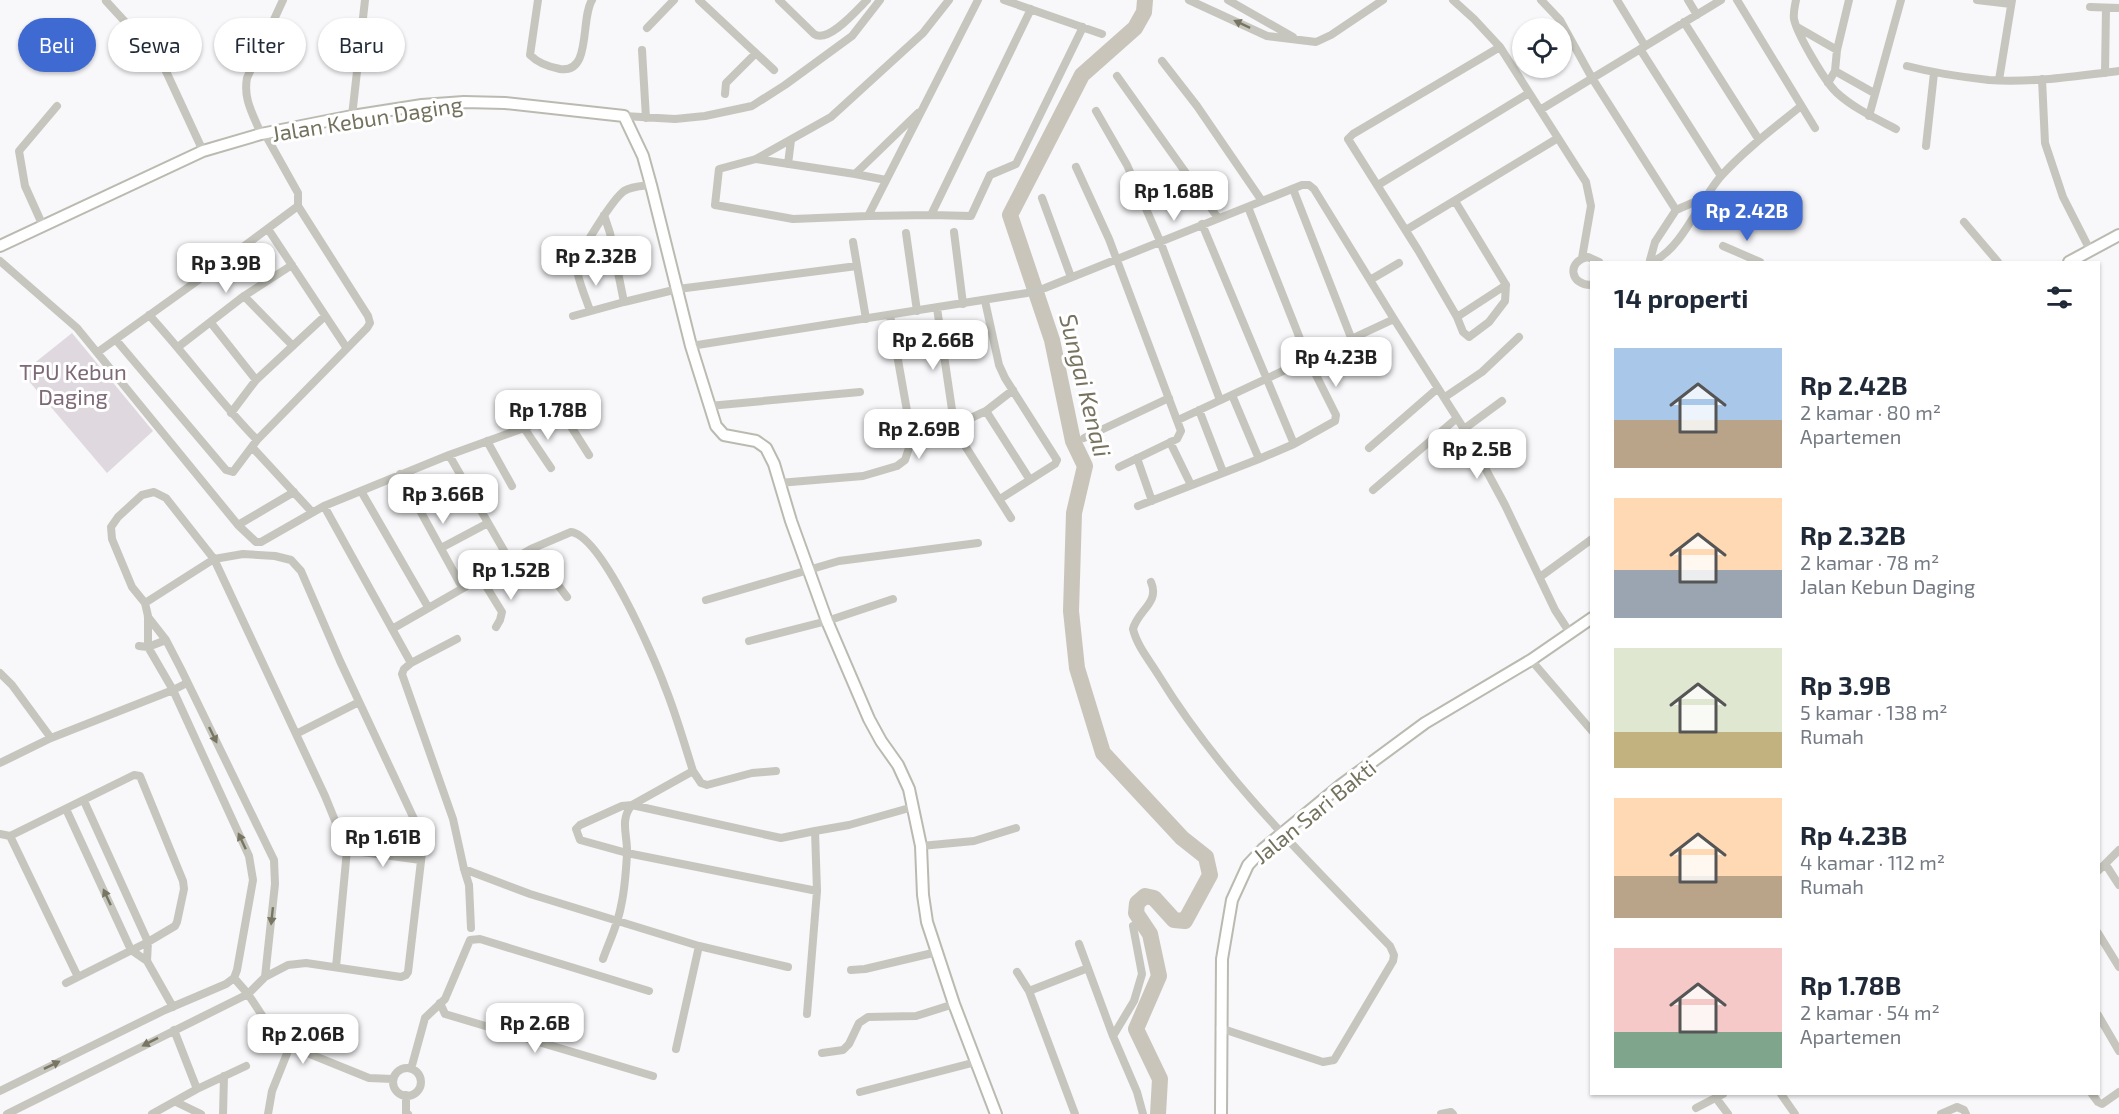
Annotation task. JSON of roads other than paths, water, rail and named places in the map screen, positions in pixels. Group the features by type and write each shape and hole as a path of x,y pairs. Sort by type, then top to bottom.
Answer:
{"street":[{"path":"116,340 230,472 234,471 254,444 370,323 368,316 298,206 298,193 246,100 247,78 283,0"},
{"path":"352,116 365,0"},
{"path":"538,0 530,55 552,68 567,70 574,67 581,57 588,9 592,0"},
{"path":"648,28 674,0"},
{"path":"699,0 774,70"},
{"path":"782,1 814,34 820,37 826,36 844,22 867,0"},
{"path":"624,116 675,119 705,116 752,106 785,86 852,36 880,0"},
{"path":"949,0 923,33 831,117 756,159 718,169 715,205 792,219 971,216 990,175 1016,164 1083,27"},
{"path":"868,216 978,0"},
{"path":"1004,0 1102,34"},
{"path":"1189,0 1267,36 1316,42 1331,35 1383,0"},
{"path":"1228,0 1297,39"},
{"path":"1453,0 1500,47 1586,182 1591,206 1582,258 1574,266 1575,278 1584,285 1590,285"},
{"path":"1541,0 1560,20 1592,78 1676,210"},
{"path":"1617,0 1642,48 1721,176"},
{"path":"1688,0 1697,15"},
{"path":"1540,110 1721,0"},
{"path":"1737,0 1815,128"},
{"path":"1796,0 1794,12 1796,27 1828,83 1869,116 1896,129"},
{"path":"1828,83 1835,71 1837,50 1849,0"},
{"path":"1869,116 1901,0"},
{"path":"1977,0 2011,2 1999,80"},
{"path":"106,1 164,67 203,151"},
{"path":"2090,7 2119,8"},
{"path":"2105,73 2106,8"},
{"path":"931,215 1031,9"},
{"path":"1684,22 1759,140"},
{"path":"1796,27 1837,50"},
{"path":"1455,201 1506,285 1505,301 1489,322 1469,337 1463,332 1457,317 1406,230 1348,139 1500,47"},
{"path":"642,50 646,118"},
{"path":"725,94 726,83 756,53"},
{"path":"1162,62 1197,106 1262,201"},
{"path":"1907,66 1935,73 1999,80 2042,79 2119,71"},
{"path":"1835,71 1875,93"},
{"path":"1926,146 1935,73"},
{"path":"1117,76 1218,218"},
{"path":"2042,79 2045,142 2063,197 2090,250"},
{"path":"1378,185 1529,93"},
{"name":"Jalan Kebun Daging","path":"0,246 203,151 263,134 352,116 422,105 464,102 505,103 624,116"},
{"path":"1706,197 1676,210 1655,242 1650,258 1652,261 1660,258 1684,232 1721,176 1759,140 1802,105"},
{"path":"43,226 25,186 18,155 20,148 57,106"},
{"path":"855,174 924,108"},
{"path":"1096,111 1127,165 1160,241 1220,400"},
{"path":"624,116 643,156 691,346 716,426 720,432 729,437 756,441 766,448 827,621 869,719 898,765 909,789 921,846 923,895 927,922 954,1004 996,1114"},
{"path":"1406,230 1558,138"},
{"path":"788,164 791,140"},
{"path":"756,159 886,180"},
{"path":"1076,167 1116,259 1178,420 1181,434 1177,439 1119,467"},
{"path":"590,311 577,265 604,216 626,190 651,185"},
{"path":"691,346 1027,293 1045,288 1302,185 1309,185 1314,189 1464,429 1540,577 1554,610 1570,633"},
{"path":"1293,189 1352,340"},
{"path":"1042,198 1071,277"},
{"path":"98,352 298,206"},
{"path":"1138,506 1294,444 1330,426 1335,421 1336,416 1308,359 1248,207"},
{"path":"604,216 610,233 624,302"},
{"path":"1964,222 1997,261"},
{"path":"1202,224 1294,444"},
{"path":"268,229 346,347"},
{"path":"954,232 963,304"},
{"path":"906,233 917,311"},
{"path":"2071,261 2119,236"},
{"path":"853,242 866,319"},
{"path":"1723,246 1758,261"},
{"path":"1582,258 1597,261"},
{"path":"0,261 77,328 251,539 261,542 324,506 400,474 559,414 565,417 589,455"},
{"path":"1370,280 1399,262"},
{"path":"178,347 244,296 292,266"},
{"path":"573,316 678,289 857,266"},
{"path":"1457,317 1506,285"},
{"path":"244,296 293,346"},
{"path":"985,301 999,365 1056,456 1054,464 1000,499"},
{"path":"937,308 955,430 1011,518"},
{"path":"149,315 178,347 254,444 312,512"},
{"path":"779,483 863,476 897,466 905,460 912,439 890,315"},
{"path":"231,413 256,380 325,316"},
{"path":"1178,420 1394,320"},
{"path":"211,323 256,380"},
{"path":"1445,397 1482,372 1519,337"},
{"path":"1369,447 1438,388"},
{"path":"955,430 960,423 986,411 1013,390"},
{"path":"709,406 860,392"},
{"path":"1232,394 1259,459"},
{"path":"1084,438 1169,398"},
{"path":"1464,429 1502,400"},
{"path":"1198,410 1223,472"},
{"path":"986,411 1030,480"},
{"path":"1373,490 1457,418"},
{"path":"524,428 551,468"},
{"path":"487,441 512,486"},
{"path":"1170,442 1191,485"},
{"path":"449,455 510,561"},
{"path":"1137,458 1152,501"},
{"path":"400,474 462,587"},
{"path":"361,491 428,607"},
{"path":"0,1091 173,1007 226,984 234,978 237,970 253,880 249,856 173,690 148,647 148,616 145,603 132,587 112,539 111,527 118,517 142,495 154,492 166,498 214,559 326,796 347,850 336,967"},
{"path":"238,525 294,492"},
{"path":"324,506 411,663"},
{"path":"441,548 488,523"},
{"path":"392,629 531,549 571,532 582,536 614,578 658,669 693,771 702,783 707,785 752,773 776,771"},
{"path":"1540,577 1590,540"},
{"path":"706,600 839,561 978,543"},
{"path":"531,549 567,597"},
{"path":"7,1114 248,994 265,977 292,963 401,977 408,972 423,844 422,836 301,571 291,560 275,556 243,554 214,559 145,603"},
{"path":"481,578 502,612 496,627"},
{"path":"1151,582 1154,590 1153,598 1134,622 1134,636 1180,709 1219,761 1283,834 1390,946 1394,955 1393,961 1334,1060 1323,1062 1220,1028"},
{"path":"749,641 827,621 893,599"},
{"path":"148,616 166,640 274,860 275,884 265,977"},
{"name":"Jalan Sari Bakti","path":"1221,1114 1222,959 1232,900 1248,865 1263,849 1341,785 1425,723 1531,660 1590,619"},
{"path":"457,639 411,663 402,674 453,819 469,885 471,928"},
{"path":"139,646 148,647 166,640"},
{"path":"1531,660 1590,729"},
{"path":"0,673 12,685 51,738"},
{"path":"0,763 51,738 187,683"},
{"path":"296,734 359,702"},
{"path":"603,960 623,894 627,853 624,822 627,811 632,805 693,771"},
{"path":"0,834 10,836 134,775 140,776 184,885 176,926 66,983"},
{"path":"84,801 148,942 147,961"},
{"path":"817,891 627,853 580,840 576,829 622,806 632,805 781,838 849,825 913,807"},
{"path":"66,809 131,950 147,961 173,1007"},
{"path":"921,846 974,841 1016,828"},
{"path":"807,1014 817,891 814,831"},
{"path":"10,836 78,976"},
{"path":"347,850 421,860"},
{"path":"2100,869 2119,850"},
{"path":"2106,864 2119,885"},
{"path":"464,869 530,894 699,946 788,968"},
{"path":"1113,1036 1134,1001 1142,974 1133,926"},
{"path":"2100,936 2119,967"},
{"path":"411,1069 425,1018 445,999 470,940 480,939 649,991"},
{"path":"1079,944 1113,1036 1137,1092 1143,1114"},
{"path":"676,1049 699,946"},
{"path":"851,970 865,969 937,952"},
{"path":"1029,992 1088,968"},
{"path":"1017,972 1029,992 1075,1114"},
{"path":"234,978 248,994 269,1026 290,1046 369,1078 393,1079"},
{"path":"440,1003 445,1014 653,1076"},
{"path":"822,1053 843,1050 849,1044 859,1023 868,1017 916,1016 954,1004"},
{"path":"2100,1018 2119,1051"},
{"path":"174,1030 197,1089"},
{"path":"268,1114 272,1091 290,1046"},
{"path":"860,1092 976,1062"},
{"path":"152,1114 197,1089 246,1066"},
{"path":"402,1068 411,1069 416,1071 421,1078 421,1085 412,1094 406,1095 394,1088 393,1079 402,1068"},
{"path":"223,1114 224,1076"},
{"path":"2093,1095 2102,1104 2119,1092"},
{"path":"406,1095 406,1113 408,1114"},
{"path":"1782,1095 1795,1114"},
{"path":"1696,1108 1719,1096 1728,1114"},
{"path":"176,1102 201,1114"},
{"path":"1941,1114 1958,1107 1966,1114"},
{"path":"1441,1114 1450,1112 1453,1114"}],"waterway":[{"name":"Sungai Kenali","path":"1145,0 1144,12 1135,28 1082,75 1010,215 1052,340 1073,441 1085,466 1074,513 1071,611 1077,668 1103,753 1182,838 1206,857 1210,875 1185,921 1174,920 1154,898 1145,896 1137,903 1136,913 1150,934 1159,976 1136,1029 1160,1079 1158,1114"}],"park label":[{"name":"TPU Kebun Daging","path":"73,384"}]}
